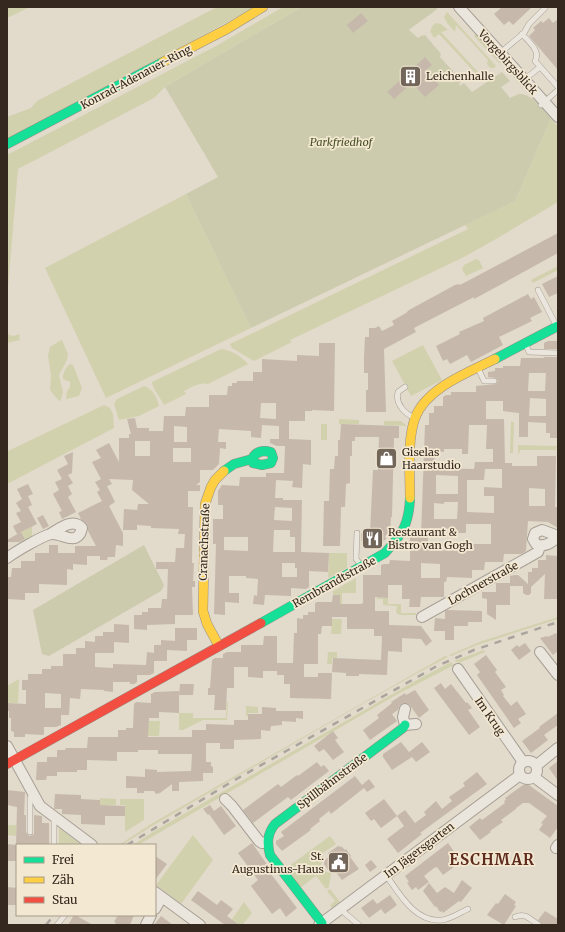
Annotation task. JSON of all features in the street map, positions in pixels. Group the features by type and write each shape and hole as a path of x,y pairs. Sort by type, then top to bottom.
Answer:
{"street":[{"name":"Konrad-Adenauer-Ring","path":"7,144 227,29 263,7"},
{"name":"Vorgebirgsblick","path":"459,7 524,80 543,104 558,117"},
{"name":"Rembrandtstraße","path":"11,762 362,567 389,550 405,528 408,519 412,439 418,412 430,396 450,382 558,326"},
{"name":"Cranachstraße","path":"219,646 207,624 203,605 205,504 209,488 214,479 234,465 252,459"},
{"name":"Lochnerstraße","path":"539,530 548,531 558,536 550,543 540,546 534,542 533,539 534,534 539,530"},
{"path":"7,558 17,551 50,534"},
{"name":"Lochnerstraße","path":"422,617 538,552 540,546"},
{"path":"540,652 556,668"},
{"name":"Im Krug","path":"458,669 523,762"},
{"path":"405,709 403,717 405,725 416,724"},
{"name":"Spillbähnstraße","path":"267,842 269,832 275,824 405,725"},
{"path":"7,746 11,762 40,806 91,844"},
{"path":"536,766 558,748"},
{"path":"530,761 536,766 537,772 534,777 526,779 520,775 519,768 523,762 530,761"},
{"name":"Im Jägersgarten","path":"320,924 520,775"},
{"path":"534,777 558,795"},
{"path":"225,800 232,806 259,841 262,843 267,842 270,855 320,924"},
{"path":"156,904 158,894 200,925"},
{"path":"146,925 151,916"}],"lane":[{"path":"500,53 522,34 529,24 545,8"},
{"path":"522,34 537,52 535,61 558,87"},
{"path":"524,80 540,67"},
{"path":"543,104 558,90"},
{"path":"538,290 558,326"},
{"path":"525,343 529,352 558,353"},
{"path":"478,368 484,381 494,381"},
{"path":"405,387 398,392 397,399 402,410 407,415 416,418"},
{"path":"357,533 356,559 362,567"},
{"path":"30,832 30,798 34,795"},
{"path":"54,818 54,844"},
{"path":"386,875 410,906 420,916 440,920 447,919 468,909"},
{"path":"340,909 359,925"},
{"path":"515,917 518,915 526,916 539,925"},
{"path":"57,925 64,916"}],"green space":[{"path":"7,7 30,7 7,18"},
{"path":"217,7 256,7 7,139 7,117 31,108 37,101"},
{"path":"283,7 302,7 165,87 154,98 18,169 7,288 7,155 216,46"},
{"name":"Parkfriedhof","path":"302,7 439,7 409,30 418,38 425,35 441,54 440,57 462,81 459,84 460,86 464,83 472,92 502,72 510,81 501,87 510,98 519,94 524,94 533,99 551,118 515,201 251,328 186,194 218,177 165,87"},
{"path":"447,12 496,66 494,68 490,68 487,64 488,60 456,25 455,32 447,23 444,17"},
{"path":"436,23 441,24 448,30 441,32 480,74 484,70 486,74 485,79 480,81 474,79 478,76 439,34 434,38 430,31"},
{"path":"476,33 500,63 474,36"},
{"path":"551,118 558,127 558,202 464,257 290,340 292,342 254,361 232,348 230,344 468,229 465,225 515,201"},
{"path":"186,194 251,328 106,398 45,268"},
{"path":"476,259 479,260 483,268 466,276 462,269 464,265"},
{"path":"558,266 558,270 533,283 531,280"},
{"path":"7,331 9,335 14,336 19,334 20,340 7,343"},
{"path":"61,340 68,354 67,360 59,375 63,392 61,400 59,401 50,390 51,375 48,356 50,347"},
{"path":"423,345 442,380 411,396 392,361"},
{"path":"221,349 236,354 248,364 208,384 199,384 190,388 184,391 186,394 164,405 155,391 152,382"},
{"path":"70,364 73,365 82,388 79,396 66,399 70,382 63,379 63,375"},
{"path":"144,386 150,389 154,394 159,406 139,416 119,420 114,404 117,399"},
{"path":"104,405 110,408 113,414 114,428 7,484 8,451"},
{"path":"339,419 359,420 359,424 339,424"},
{"path":"384,421 401,421 407,426 384,425"},
{"path":"511,422 514,422 513,453 510,453"},
{"path":"321,424 327,424 327,440 321,440"},
{"path":"518,445 557,446 556,450 520,450 518,454"},
{"path":"32,526 32,538 19,545 19,542 25,539 21,532"},
{"path":"144,545 164,585 161,591 49,656 42,654 33,610"},
{"path":"329,553 347,553 347,568 328,578"},
{"path":"356,578 356,593 342,593 342,617 340,617 340,595 333,595 333,591"},
{"path":"377,597 388,598 388,604 401,604 401,613 416,613 416,615 400,615 396,613 397,606 383,605 383,599 377,599"},
{"path":"558,617 558,619 477,645 451,656 449,655 482,641"},
{"path":"332,619 342,619 341,634 331,634"},
{"path":"484,650 485,652 459,663 454,661"},
{"path":"328,652 337,652 337,658 332,658 332,664 327,664"},
{"path":"445,656 448,657 350,711 124,844 121,844 151,824"},
{"path":"451,662 456,664 396,695 140,844 135,844 156,830"},
{"path":"19,679 18,703 7,703 7,686"},
{"path":"227,702 227,720 203,720 183,730 179,730 179,713 193,713 193,718 226,718"},
{"path":"246,706 258,707 258,713 248,713 248,716 246,716"},
{"path":"148,721 160,721 159,736 148,736"},
{"path":"100,798 116,799 116,805 100,805"},
{"path":"120,799 144,799 144,820 125,832 125,805 120,805"},
{"path":"7,825 17,825 16,836 7,835"},
{"path":"59,828 81,844 59,844"},
{"path":"193,835 213,860 181,904 156,885"},
{"path":"330,836 336,844 323,853 321,866 326,872 331,873 329,887 326,889 316,876 300,888 285,869"},
{"path":"330,889 340,902 332,908 330,905 335,901 327,891"},
{"path":"244,902 252,913 243,924 228,925"}],"building":[{"path":"502,7 532,7 513,25 509,21 504,25 494,14"},
{"path":"361,13 368,21 353,33 347,25"},
{"path":"549,18 553,23 558,19 558,70 529,36 535,30 533,28 541,21 543,23"},
{"path":"425,57 432,65 426,70 439,85 425,97 412,83 394,99 387,92"},
{"path":"558,233 558,253 474,299 474,297 414,328 416,332 384,349 386,412 366,412 368,373 364,373 364,357 365,337 369,337 369,328 379,326 382,331 394,325 392,321 409,310 455,285 460,285"},
{"path":"558,276 558,293 549,297 542,284"},
{"path":"528,294 531,299 534,297 542,312 530,318 532,321 499,337 503,345 471,362 467,355 450,364 447,359 443,361 436,346 460,334 459,332 484,321 483,318"},
{"path":"548,341 558,341 558,349 544,349 544,343"},
{"path":"319,343 335,343 334,411 305,411 305,421 289,421 289,439 311,440 311,465 303,464 302,488 292,487 293,481 276,480 275,498 283,498 283,500 302,500 301,552 329,553 328,572 309,571 309,587 306,589 291,588 291,596 265,595 264,605 253,604 254,595 257,596 258,579 246,578 246,576 229,576 229,593 239,593 239,603 225,602 225,615 214,614 216,544 213,544 213,519 223,519 223,505 218,505 218,491 222,485 239,486 240,477 266,477 266,473 284,473 285,446 277,446 270,443 270,439 279,439 279,426 262,425 261,438 251,437 251,431 219,429 218,442 226,442 226,449 220,448 219,464 213,470 200,470 200,482 196,485 200,485 200,491 188,491 188,507 193,507 192,563 194,563 193,581 195,581 195,587 192,587 193,615 175,615 175,624 147,625 147,630 134,629 134,615 142,615 142,612 148,612 148,608 161,608 162,599 167,599 168,569 156,569 156,562 175,562 176,548 184,548 185,534 178,534 179,529 151,528 151,526 137,525 137,530 123,530 124,509 137,510 138,504 149,504 132,490 133,480 109,479 112,484 107,486 115,502 109,506 123,533 123,546 116,545 115,557 108,557 107,560 100,560 100,556 87,556 87,565 73,564 73,570 67,569 67,585 39,584 39,593 25,593 25,600 7,599 7,577 11,577 12,568 21,568 21,561 35,561 35,553 49,553 49,545 58,545 58,553 75,553 75,546 96,546 88,531 88,526 81,519 78,513 102,501 97,492 100,490 95,482 101,479 92,462 101,458 96,450 109,443 119,462 119,438 129,438 129,434 131,434 127,419 135,418 137,428 149,428 149,431 163,431 164,416 185,416 186,407 209,407 209,395 227,395 228,386 232,386 232,383 237,383 237,381 253,381 253,372 262,372 262,359 297,361 297,355 319,356","holes":["261,403 276,403 276,419 260,418","174,426 187,427 187,442 174,442","135,441 150,441 150,456 135,456","173,448 191,448 191,462 173,462","275,507 292,508 292,521 274,520","274,530 290,530 290,537 295,537 295,552 273,552","224,537 248,537 248,551 224,550","282,563 295,563 295,568 297,568 297,577 282,577"]},
{"path":"558,357 557,438 550,438 550,433 546,433 546,423 528,422 528,437 519,437 519,413 503,411 503,401 486,401 486,419 504,419 505,463 512,463 512,466 537,466 537,456 556,456 555,507 558,507 558,528 548,522 528,521 526,551 522,554 504,554 503,562 485,562 484,570 472,570 472,578 447,577 446,582 444,582 444,597 421,597 420,607 409,607 410,599 402,599 402,585 388,585 388,598 375,597 375,611 389,611 389,625 421,626 432,641 426,646 421,639 402,638 402,652 388,651 387,675 359,674 359,676 346,676 346,673 332,672 333,658 381,660 382,636 374,636 374,629 347,629 347,617 332,617 332,626 322,626 321,634 318,634 318,664 304,664 304,677 318,677 318,673 332,673 331,699 290,698 290,684 284,684 284,675 277,675 277,671 263,671 263,678 248,677 248,667 234,667 234,688 227,688 226,710 214,710 215,695 208,695 212,660 215,658 223,658 223,654 227,652 241,652 241,645 263,645 264,636 277,636 277,663 293,663 294,633 297,633 297,618 303,619 303,615 308,615 308,612 315,612 315,603 317,602 332,602 333,595 340,595 340,604 363,603 363,575 381,575 381,565 389,564 390,560 410,561 410,536 421,535 425,425 429,425 429,413 434,413 434,406 443,406 443,397 446,395 451,395 451,392 476,392 476,386 496,384 498,381 496,378 488,377 488,372 495,371 495,368 503,368 503,366 520,366 521,358","holes":["529,373 546,373 545,391 528,391","530,398 546,399 546,416 529,416","469,425 487,425 486,449 493,449 493,462 475,462 474,469 434,468 435,451 444,452 444,449 462,449 462,454 468,454","485,469 502,469 502,488 484,487 484,496 494,496 494,513 467,512 467,480 484,480","436,475 458,476 458,494 436,494","529,488 545,489 545,506 529,506","444,502 458,502 457,519 434,519 434,503 444,504","466,524 491,524 491,544 472,544 472,551 428,550 428,535 430,535 430,528 457,529 457,533 466,533","421,563 440,564 440,578 421,578"]},
{"path":"341,424 399,426 399,438 394,438 392,517 390,532 385,536 386,539 380,544 375,544 373,541 361,541 361,533 370,533 373,470 378,470 379,437 355,437 355,441 352,441 352,456 350,456 350,483 346,484 345,507 341,507 340,546 323,546 324,501 329,501 330,469 334,469 335,456 338,456 338,440 340,440"},
{"path":"73,452 72,473 68,475 73,483 68,486 72,494 68,497 76,512 62,519 59,512 62,511 53,494 59,490 55,482 62,479 57,470 68,464 64,456"},
{"path":"28,484 33,494 28,496 32,505 28,507 37,524 17,534 13,526 21,522 16,513 21,511 16,503 22,499 17,489"},
{"path":"43,515 49,526 43,529 37,518"},
{"path":"21,532 25,539 19,542 7,542 7,540"},
{"path":"546,555 557,556 558,599 544,599 545,574 531,587 531,593 529,595 523,593 523,586 510,586 510,605 496,605 496,620 487,614 487,599 482,598 482,592 496,592 496,583 510,583 510,576 515,575 518,575 528,584 528,572 532,572 532,568 538,568 538,560 546,560"},
{"path":"445,611 482,611 482,622 468,622 468,626 454,626 454,640 445,640 445,631 434,631 435,618 445,619"},
{"path":"114,624 129,625 129,643 114,642 114,653 95,653 95,667 113,668 113,664 146,665 147,652 154,653 154,645 161,645 161,640 175,641 175,628 197,628 197,640 187,640 187,651 167,650 167,661 154,661 154,673 150,675 137,675 137,682 134,684 130,684 130,682 113,682 113,692 81,689 80,699 70,698 69,715 61,715 61,725 56,727 44,727 43,735 25,734 25,737 14,737 14,732 11,731 11,718 9,718 9,711 7,711 7,703 26,704 26,690 22,690 22,680 28,680 28,674 42,674 42,669 51,669 51,666 63,666 63,654 76,654 76,648 85,648 85,641 95,642 95,636 103,636 103,632 114,632","holes":["45,693 61,694 61,708 45,708"]},
{"path":"556,633 558,637 558,651 553,655 540,638 548,637"},
{"path":"525,643 531,651 519,660 511,650 517,645 519,647"},
{"path":"486,655 497,670 495,672 506,687 501,690 504,695 503,696 511,706 517,701 526,714 518,719 521,723 514,728 477,675 480,672 474,664"},
{"path":"441,683 445,689 451,684 466,703 467,702 472,708 468,710 480,727 469,735 434,688"},
{"path":"180,684 194,684 193,695 179,695"},
{"path":"415,690 429,710 419,718 409,704 403,703 400,705 398,710 392,714 397,721 370,740 363,730 379,718 377,715 392,703 391,702 405,693 406,695"},
{"path":"179,691 179,713 159,712 159,718 149,718 148,737 192,737 192,730 206,730 206,724 234,725 234,720 248,720 248,714 262,714 262,707 276,708 276,711 303,711 303,719 296,718 296,722 282,721 282,725 271,726 270,731 261,730 261,739 234,740 234,749 220,749 220,743 206,743 206,762 211,762 213,773 203,773 203,781 179,782 179,791 172,791 172,784 160,793 156,794 154,791 137,793 137,788 126,788 126,776 145,777 145,769 157,770 157,772 191,771 192,754 158,754 158,750 117,752 117,761 87,760 87,770 77,770 77,772 57,772 57,776 47,776 46,780 36,780 37,762 47,762 47,757 57,757 57,750 65,750 66,748 87,748 88,737 118,737 118,730 133,728 134,704 136,702 151,703 151,694 155,692"},
{"path":"558,713 558,725 544,735 548,740 531,753 522,741"},
{"path":"333,731 338,738 335,740 344,752 333,760 324,749 319,752 314,746"},
{"path":"401,742 409,752 422,742 430,752 416,762 412,757 392,770 383,757 383,754"},
{"path":"558,761 558,781 549,768"},
{"path":"317,762 321,767 324,765 329,771 291,800 288,797 253,823 243,810 278,784 281,787"},
{"path":"477,772 487,784 420,833 422,834 398,853 387,839 404,826 397,816 405,810 415,823 426,815 424,812 436,801 442,809 452,801 449,797 465,786 463,783"},
{"path":"355,776 362,785 369,779 375,787 367,792 364,788 331,814 329,811 319,819 320,821 310,829 311,830 282,851 276,844 276,841 284,836 281,832"},
{"path":"526,783 558,806 558,827 550,838 539,830 543,824 541,823 547,816 529,803 523,803 501,820 503,822 480,840 469,827 480,818 482,820 505,803 505,798"},
{"path":"7,790 25,792 24,815 26,815 26,832 30,836 34,834 34,815 42,816 42,823 49,823 49,844 16,844 17,807 7,805"},
{"path":"55,794 81,795 81,799 100,800 100,805 125,806 125,816 105,816 105,825 81,824 81,815 62,814 62,809 54,809"},
{"path":"384,799 397,816 381,828 374,819 371,821 365,813"},
{"path":"210,805 214,811 221,806 236,826 224,835 209,814 208,815 203,809"},
{"path":"252,843 273,873 271,874 297,908 286,917 280,908 272,914 251,886 258,880 238,853"},
{"path":"448,843 458,857 451,862 454,867 443,875 437,867 434,868 424,876 429,882 418,890 416,887 412,890 407,883 409,882 405,876"},
{"path":"7,844 16,845 16,861 7,861"},
{"name":"St. Augustinus-Haus","path":"338,846 345,850 346,849 359,869 342,880 332,867 328,870 324,864 325,860 330,856 328,853"},
{"path":"156,857 167,864 156,879"},
{"path":"371,860 377,867 370,872 365,865"},
{"path":"462,880 472,888 461,902 459,901 443,913 442,911 440,912 436,906 435,907 423,891 429,883 437,893 445,887 454,893"},
{"path":"7,887 16,888 16,905 7,905"},
{"path":"198,891 217,905 221,900 233,909 227,916 239,925 225,925 191,900"},
{"path":"505,894 516,902 514,905 516,906 504,925 487,915"},
{"path":"390,895 397,905 385,914 381,909 369,918 361,908 373,899 377,904"},
{"path":"545,911 558,919 558,925 543,925 538,920"},
{"path":"73,916 77,916 93,925 68,925"},
{"path":"117,916 134,916 130,925 115,925 116,923 114,922"},
{"path":"161,916 173,925 154,925"}],"railway":[{"path":"129,844 233,781 437,666 474,650 558,622"},
{"path":"46,925 53,916"}],"traffic: fast":[{"path":"7,144 163,62"},
{"path":"495,359 558,326"},
{"path":"224,471 234,464 252,459 253,463 262,465 271,463 273,458 271,452 263,451 256,454 252,459"},
{"path":"261,623 385,553 404,528 408,515 410,498"},
{"path":"322,923 270,855 268,846 270,831 275,824 405,725"}],"traffic: slow":[{"path":"163,62 227,29 263,7"},
{"path":"410,498 412,427 421,407 428,398 449,382 495,359"},
{"path":"219,646 207,624 203,611 205,504 215,480 224,471"}],"traffic: jam":[{"path":"7,764 261,623"}],"place":[{"name":"Leichenhalle","path":"411,76"},
{"name":"Giselas Haarstudio","path":"386,458"},
{"name":"Restaurant & Bistro van Gogh","path":"373,538"},
{"name":"St. Augustinus-Haus","path":"339,862"}],"district":[{"name":"ESCHMAR","path":"492,859"}]}
